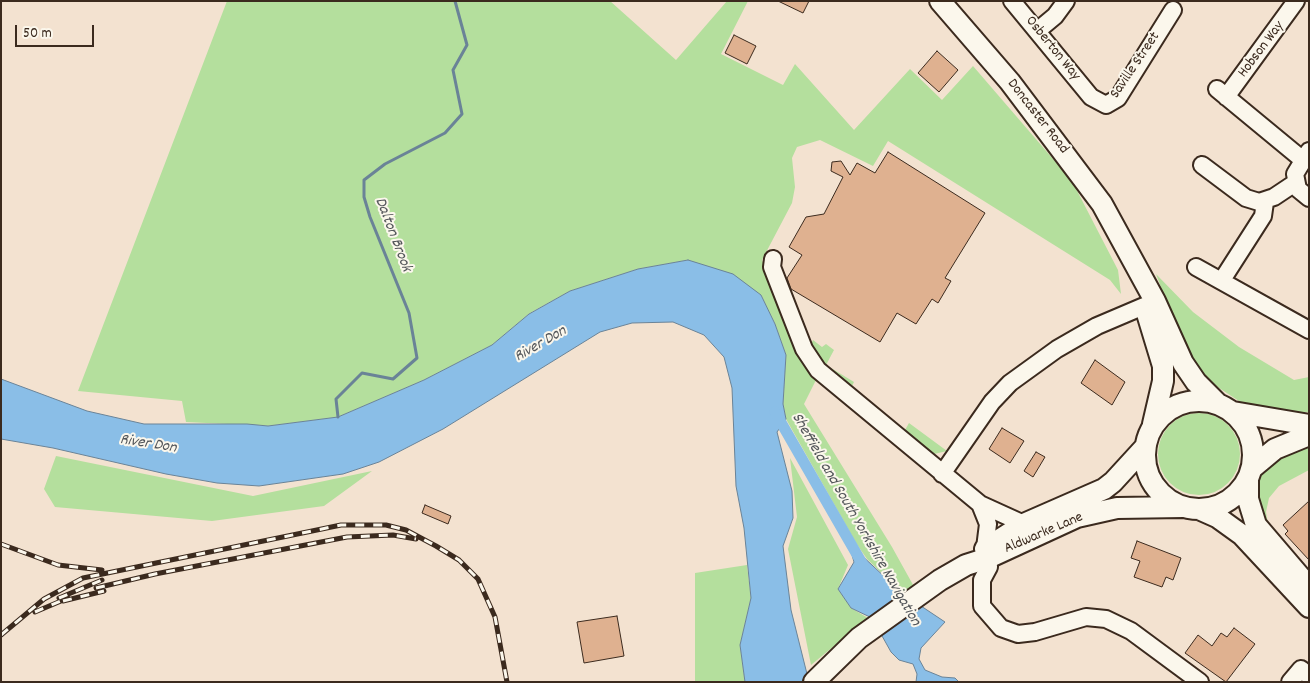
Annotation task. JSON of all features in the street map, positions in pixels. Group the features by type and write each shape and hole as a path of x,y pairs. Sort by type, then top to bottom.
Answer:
{"main road":[{"name":"Doncaster Road","path":"940,1 1010,82 1079,171 1102,204 1154,301 1183,363 1196,382 1225,408"},
{"name":"Doncaster Road","path":"1122,241 1163,366 1163,381 1149,437"},
{"path":"1309,426 1225,408 1201,400 1178,405 1167,411 1149,437 1146,464 1153,483 1161,493 1191,508 1217,517 1242,535 1309,607"},
{"path":"1225,408 1249,434 1253,451 1248,499 1256,525 1309,587"},
{"path":"1191,508 1224,503 1241,489 1250,474 1275,449 1309,435"},
{"name":"Aldwarke Lane","path":"987,553 1024,524 1104,489 1113,482 1149,437"},
{"name":"Aldwarke Lane","path":"814,682 859,638 940,580 987,553 1077,517 1117,508 1191,508"}],"street":[{"name":"Osberton Way","path":"1012,1 1091,97"},
{"path":"1037,31 1055,16 1066,1"},
{"name":"Hobson Way","path":"1296,1 1222,93 1306,156"},
{"name":"Saville Street","path":"1091,97 1106,105 1118,98 1173,10"},
{"path":"1306,156 1295,174 1295,183 1298,189 1309,198"},
{"path":"1202,165 1246,198 1259,202 1266,202 1295,183"},
{"path":"1222,280 1263,216 1266,202"},
{"path":"773,260 772,267 804,349 818,370 980,504 1024,524"},
{"path":"1196,267 1309,330"},
{"path":"942,474 992,402 1010,383 1057,349 1097,326 1144,306"},
{"path":"980,504 988,524 987,553 990,567 982,580 982,606 1001,628 1018,634 1035,632 1086,617 1106,619 1131,631 1200,682"},
{"path":"1290,682 1301,669 1309,676"}],"green space":[{"path":"227,1 610,1 676,60 727,1 748,1 721,54 783,85 795,64 854,130 910,69 942,100 973,66 1072,181 1118,270 1121,294 1110,280 888,141 873,166 820,140 797,147 792,158 795,187 792,203 762,260 801,354 817,378 804,404 892,547 917,592 903,594 867,559 856,543 786,419 783,404 786,355 775,324 761,295 688,260 638,269 570,291 530,313 492,345 424,380 338,417 268,426 186,422 182,401 78,391"},
{"path":"1156,274 1193,312 1239,347 1294,380 1309,377 1309,412 1283,413 1245,405 1207,380 1194,366 1180,338"},
{"path":"813,340 822,347 826,344 834,350 826,365 854,382 851,388 825,369 810,346"},
{"path":"1199,413 1215,416 1228,425 1237,438 1240,454 1237,470 1228,483 1215,492 1199,495 1183,492 1170,483 1161,470 1158,454 1161,438 1170,425 1183,416"},
{"path":"909,423 947,451 934,454 905,430"},
{"path":"1309,447 1309,470 1279,486 1269,498 1266,512 1269,531 1255,498 1259,479 1267,465 1274,459"},
{"path":"56,456 253,496 372,471 324,506 212,521 55,507 44,489"},
{"path":"790,458 848,565 838,589 851,608 868,618 811,665 788,549 797,517"},
{"path":"747,565 751,598 740,645 745,682 695,682 695,573"}],"water":[{"name":"River Don","path":"688,260 733,274 761,295 775,324 786,355 783,404 786,419 777,432 792,491 793,518 783,546 791,610 809,682 745,682 740,645 751,598 744,528 736,486 732,388 724,357 704,335 673,322 632,323 600,332 443,429 379,462 343,474 259,486 217,483 166,474 53,448 1,439 1,379 87,411 144,424 247,424 268,426 338,417 424,380 492,345 529,314 570,291 638,269"},
{"path":"858,552 903,594 945,622 921,648 919,659 925,670 942,677 955,678 959,682 916,682 917,674 913,664 899,660 891,652 872,618 851,608 838,589 854,562 852,555"}],"building":[{"path":"778,1 809,1 803,13"},
{"path":"734,35 756,46 747,64 725,53"},
{"path":"937,51 958,70 939,92 918,73"},
{"path":"888,152 985,213 945,278 951,281 938,303 932,299 916,324 897,313 880,342 791,289 787,278 802,255 789,247 806,217 824,214 843,177 831,171 832,162 841,161 850,175 857,163 875,173"},
{"path":"1095,360 1125,382 1112,405 1081,383"},
{"path":"1002,428 1024,441 1010,463 989,449"},
{"path":"1036,452 1045,457 1033,477 1024,471"},
{"path":"1309,501 1309,560 1285,534 1288,531 1283,525"},
{"path":"425,505 451,516 448,524 422,513"},
{"path":"1137,541 1181,558 1173,580 1166,577 1162,587 1134,577 1140,561 1131,558"},
{"path":"617,616 624,656 584,663 577,622"},
{"path":"1234,628 1255,644 1226,682 1185,653 1198,635 1212,646 1221,633 1227,637"}],"waterway":[{"name":"Dalton Brook","path":"338,417 336,399 362,373 393,379 417,358 409,313 370,217 364,197 364,180 385,164 445,133 462,114 453,70 467,45 455,1"},
{"name":"Sheffield and South Yorkshire Navigation","path":"775,412 863,565"}],"railway":[{"path":"1,635 44,599 83,578 341,525 386,525 406,530 436,546 459,560 478,579 495,617 507,682"},
{"path":"96,588 155,574 347,537 393,535 416,539"},
{"path":"1,544 58,565 102,570"},
{"path":"59,598 102,580"},
{"path":"63,601 104,591"},
{"path":"35,612 68,598"}]}
